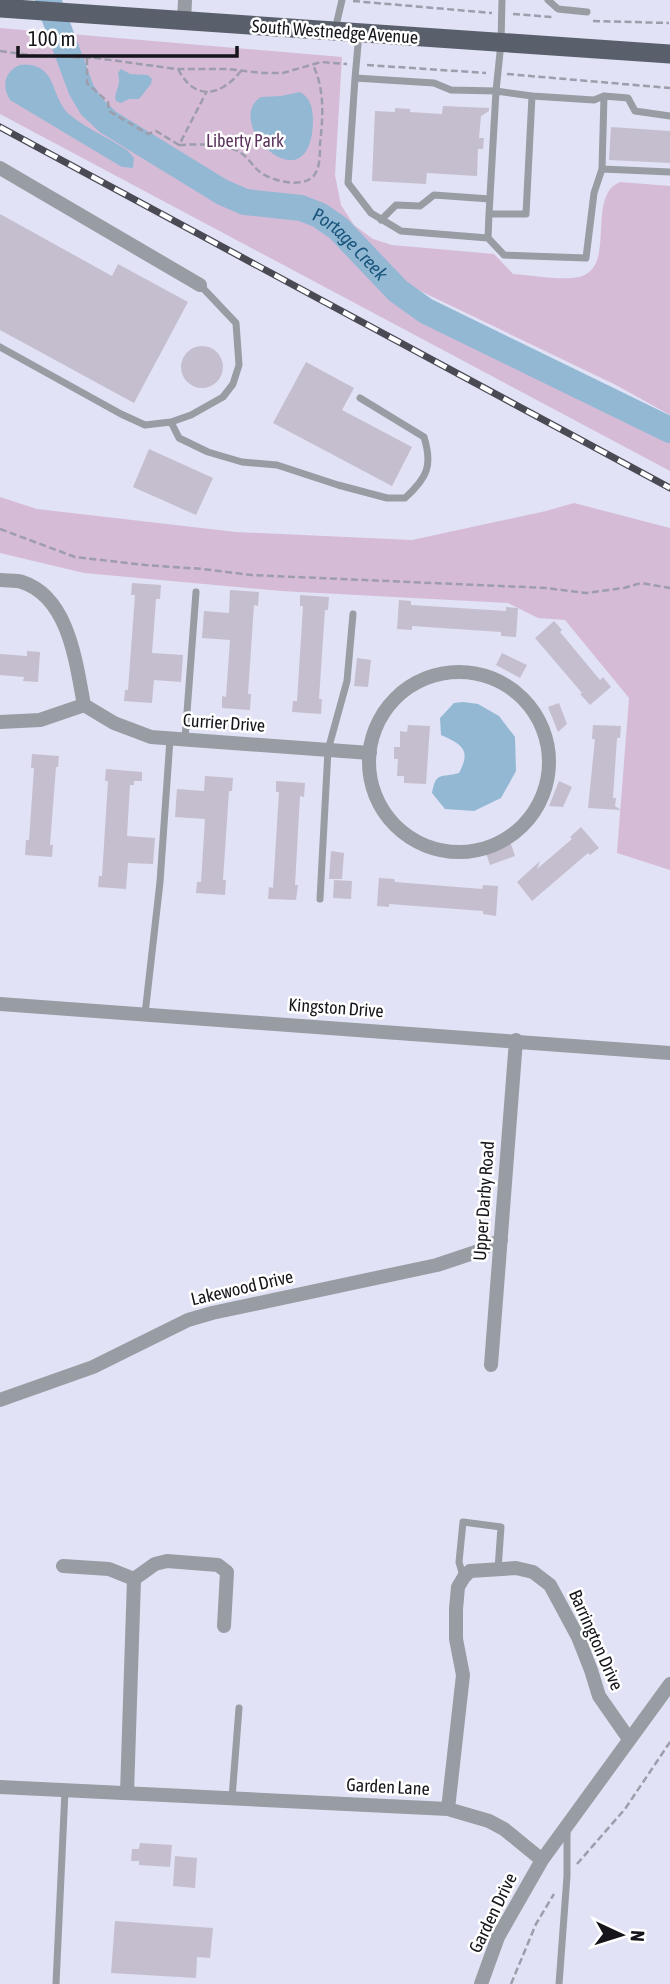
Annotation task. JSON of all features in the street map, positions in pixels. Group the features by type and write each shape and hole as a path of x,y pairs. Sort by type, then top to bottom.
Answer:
{"main road":[{"name":"South Westnedge Avenue","path":"9,9 670,54"}],"street":[{"path":"184,22 185,0"},
{"path":"0,168 200,285"},
{"path":"0,580 22,582 45,595 67,627 84,705 40,720 0,722"},
{"path":"453,671 482,673 510,686 532,706 546,733 550,763 545,793 530,819 509,838 480,851 450,853 421,845 396,828 379,804 369,775 370,753 370,745 380,717 399,694 424,678 453,671"},
{"name":"Currier Drive","path":"84,705 114,723 151,737 370,753"},
{"name":"Kingston Drive","path":"0,1004 670,1053"},
{"name":"Upper Darby Road","path":"491,1365 516,1040"},
{"name":"Lakewood Drive","path":"0,1400 93,1367 200,1316 425,1268 473,1253 500,1240"},
{"path":"134,1579 155,1564 167,1561 218,1565 227,1572 224,1626"},
{"path":"63,1566 109,1569 134,1579"},
{"name":"Barrington Drive","path":"464,1577 470,1571 516,1568 533,1572 550,1586 578,1637 592,1670 599,1696 629,1740"},
{"path":"448,1809 463,1675 456,1639 456,1609 458,1587 464,1577"},
{"path":"127,1793 134,1579"},
{"path":"542,1860 670,1684"},
{"name":"Garden Lane","path":"0,1787 448,1809 489,1821 504,1829 542,1860"},
{"name":"Garden Drive","path":"481,1984 499,1937 542,1860"}],"lane":[{"path":"334,32 342,0"},
{"path":"488,238 502,0"},
{"path":"548,0 558,9 587,12"},
{"path":"359,34 348,183 371,213 401,232 488,238 504,255 586,258 594,193 602,169 604,96"},
{"path":"355,78 434,83 451,90 532,96 594,100 604,96 628,98 635,111 670,116"},
{"path":"489,214 526,214 532,96"},
{"path":"602,169 670,172"},
{"path":"382,220 396,205 420,206 434,195 490,199"},
{"path":"0,348 145,425 171,422 191,415 223,397 233,384 239,365 236,323 200,285"},
{"path":"171,422 179,438 208,452 242,461 277,465 387,498 405,498 426,474 429,455 424,437 360,398"},
{"path":"145,1014 197,592"},
{"path":"320,898 328,750 347,681 353,614"},
{"path":"464,1577 459,1562 463,1522 501,1527 498,1570"},
{"path":"232,1798 239,1708"},
{"path":"56,1984 65,1790"},
{"path":"559,1984 567,1876 567,1825"}],"path":[{"path":"0,51 178,68 283,73 321,62 340,64"},
{"path":"84,58 87,83 108,102 109,111 148,134 156,131 178,145 202,143 240,152 260,172 286,184 309,179 318,170 323,120 319,79 312,64"},
{"path":"178,68 188,85 207,91 222,90 241,71"},
{"path":"178,145 207,91"},
{"path":"0,529 75,557 251,575 546,588 586,593 641,583 670,588"},
{"path":"625,1809 670,1741"}],"green space":[{"name":"Liberty Park","path":"0,28 342,57 335,175 341,205 354,225 373,239 392,245 494,254 513,274 572,278 591,271 600,247 604,201 610,190 620,182 670,186 670,415 616,385 414,288 368,253 334,216 332,234 386,289 423,318 670,437 670,471 0,114"},
{"path":"0,497 37,509 236,532 412,540 574,503 670,528 670,870 617,853 629,698 565,620 538,618 508,603 281,591 84,573 0,553"}],"water":[{"path":"20,65 41,69 52,82 63,108 84,125 127,150 134,158 133,168 122,167 10,100 6,80 11,71"},
{"path":"121,69 130,74 148,75 152,79 139,99 129,99 121,103 116,101 118,73"},
{"path":"300,92 311,104 313,112 309,147 298,158 285,159 271,152 259,139 252,124 251,109 261,97"},
{"path":"454,703 478,704 499,716 515,737 516,771 501,798 474,811 445,809 432,793 438,778 459,773 463,765 462,748 441,735 440,718"}],"building":[{"path":"443,106 489,108 489,111 481,116 479,138 484,138 483,149 478,149 477,176 427,173 426,184 372,181 375,111 395,112 395,108 442,114"},
{"path":"611,127 670,131 670,163 609,160"},
{"path":"0,214 112,276 118,264 188,302 134,403 0,330"},
{"path":"202,346 217,352 223,367 217,382 202,388 187,382 181,367 187,352"},
{"path":"306,362 354,388 342,410 412,447 392,486 273,423"},
{"path":"149,449 213,478 196,515 133,487"},
{"path":"132,583 161,585 160,599 156,599 152,653 183,655 181,682 154,680 152,703 124,701 125,690 128,690 135,595 131,595"},
{"path":"230,590 259,592 258,606 254,605 248,694 251,694 250,710 222,708 222,696 226,697 230,640 202,638 204,611 229,613"},
{"path":"300,595 329,597 328,610 325,610 319,699 322,699 321,714 292,712 293,701 297,701 303,606 300,606"},
{"path":"399,600 411,601 411,605 506,611 506,607 518,608 516,637 501,636 501,632 412,626 412,630 397,629"},
{"path":"554,621 600,680 603,677 611,687 590,705 535,638"},
{"path":"27,651 40,652 38,682 23,681 24,677 0,675 0,654 27,656"},
{"path":"502,653 527,665 520,678 496,665"},
{"path":"357,658 371,660 368,687 354,686"},
{"path":"559,703 567,724 558,732 548,707"},
{"path":"408,725 430,726 426,784 404,783 404,776 397,776 398,759 394,759 394,747 400,747 400,731 407,732"},
{"path":"593,725 621,726 620,738 617,738 613,798 616,798 615,806 621,810 588,808 595,739 592,739"},
{"path":"32,754 59,756 50,845 53,845 52,857 25,855 26,840 29,840 34,768 31,768"},
{"path":"106,769 142,772 142,781 134,781 134,785 130,785 127,836 155,838 153,864 128,863 126,889 98,887 99,876 102,876 108,781 105,781"},
{"path":"205,776 233,778 232,791 229,791 223,880 226,880 225,895 196,893 197,882 201,882 205,819 175,817 177,789 204,791"},
{"path":"276,781 305,783 304,797 300,796 296,900 268,899 269,887 273,888 279,792 276,792"},
{"path":"559,781 572,787 563,807 549,806"},
{"path":"581,827 599,848 590,855 588,853 532,901 517,882 540,861 537,869 572,839 570,837"},
{"path":"511,844 515,856 490,865 486,853"},
{"path":"331,851 344,853 342,879 329,879"},
{"path":"379,878 394,879 395,882 482,889 483,885 498,886 496,916 483,914 483,911 389,904 389,907 377,906"},
{"path":"334,880 352,881 351,899 333,898"},
{"path":"140,1843 172,1845 170,1867 139,1865 139,1861 131,1861 132,1849 139,1849"},
{"path":"175,1856 197,1858 195,1888 173,1886"},
{"path":"115,1921 213,1928 210,1958 197,1957 196,1978 111,1973"}],"waterway":[{"name":"Portage Creek","path":"48,0 81,89 91,106 108,122 222,192 245,202 301,208 319,215 338,228 398,291 426,311 670,430"}],"railway":[{"path":"0,127 670,488"}]}
